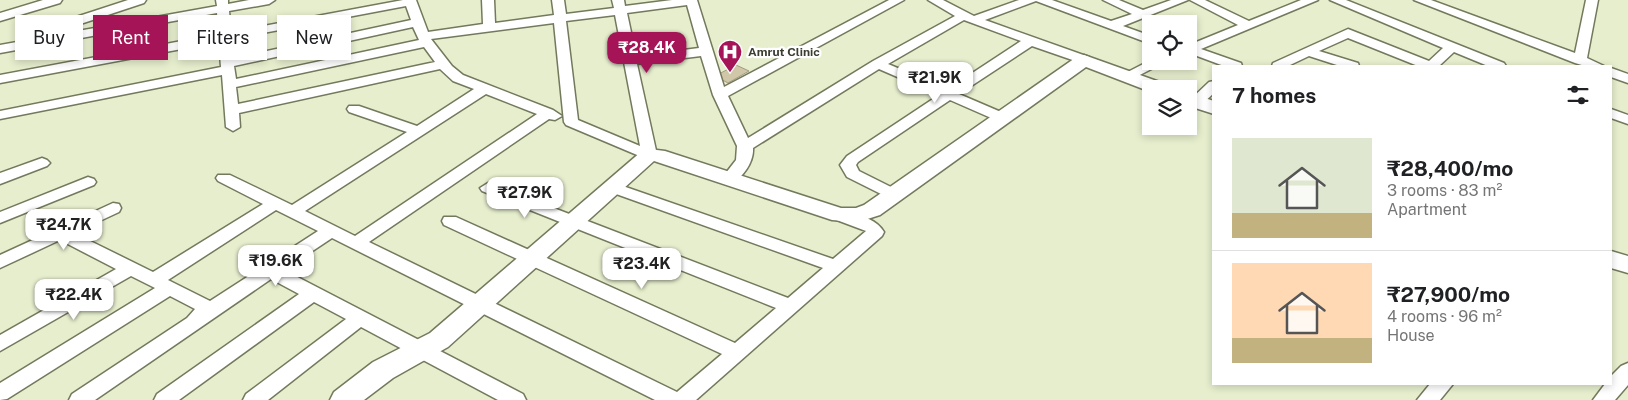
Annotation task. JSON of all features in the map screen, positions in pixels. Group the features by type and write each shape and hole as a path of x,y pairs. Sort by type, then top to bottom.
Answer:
{"street":[{"path":"0,17 56,0"},
{"path":"0,48 140,0"},
{"path":"0,48 222,4 269,0"},
{"path":"488,0 489,27"},
{"path":"558,0 571,122"},
{"path":"230,84 426,39 489,27 561,18 619,5 692,0 720,95 745,146 746,156 743,164 730,178"},
{"path":"720,95 898,0"},
{"path":"934,0 968,18 1142,82"},
{"path":"745,146 878,64 968,18 1030,0"},
{"path":"1041,0 1142,37"},
{"path":"1109,0 1142,14"},
{"path":"1110,26 1182,0"},
{"path":"1196,0 1248,25"},
{"path":"1197,46 1312,0"},
{"path":"1336,0 1497,65"},
{"path":"1420,0 1594,65"},
{"path":"1580,60 1592,0"},
{"path":"267,28 410,1 426,39 444,64 458,78 649,155 658,155 730,178 871,226 876,232 682,400"},
{"path":"619,5 649,155"},
{"path":"1280,65 1379,17"},
{"path":"0,115 228,66 418,22"},
{"path":"1348,33 1428,65"},
{"path":"893,195 853,174 848,165 852,159 1030,41"},
{"path":"0,78 178,45"},
{"path":"1431,65 1452,47"},
{"path":"630,60 707,51"},
{"path":"1197,52 1231,65"},
{"path":"1308,52 1350,65"},
{"path":"227,60 234,127"},
{"path":"840,215 858,215 872,210 1084,60"},
{"path":"232,110 444,64"},
{"path":"878,64 1003,118"},
{"path":"1127,76 1142,69"},
{"path":"1612,72 1628,79"},
{"path":"1199,103 1212,87"},
{"path":"292,212 484,89"},
{"path":"354,109 418,131"},
{"path":"1612,113 1628,120"},
{"path":"356,243 548,114"},
{"path":"354,398 400,360 439,340 482,305 649,155"},
{"path":"0,179 42,163"},
{"path":"224,178 674,400"},
{"path":"0,218 88,182"},
{"path":"612,187 837,267"},
{"path":"488,188 791,306"},
{"path":"0,393 162,284 275,203"},
{"path":"0,262 113,208"},
{"path":"450,221 737,352"},
{"path":"78,400 331,230"},
{"path":"62,234 203,306 205,310 203,315"},
{"path":"1612,259 1628,265"},
{"path":"0,344 131,268"},
{"path":"270,271 516,400"},
{"path":"164,400 312,294"},
{"path":"253,400 359,319"},
{"path":"1427,400 1442,385"}],"building":[{"path":"736,65 749,71 728,83 715,76"}],"place":[{"name":"Amrut Clinic","path":"730,73"}]}
